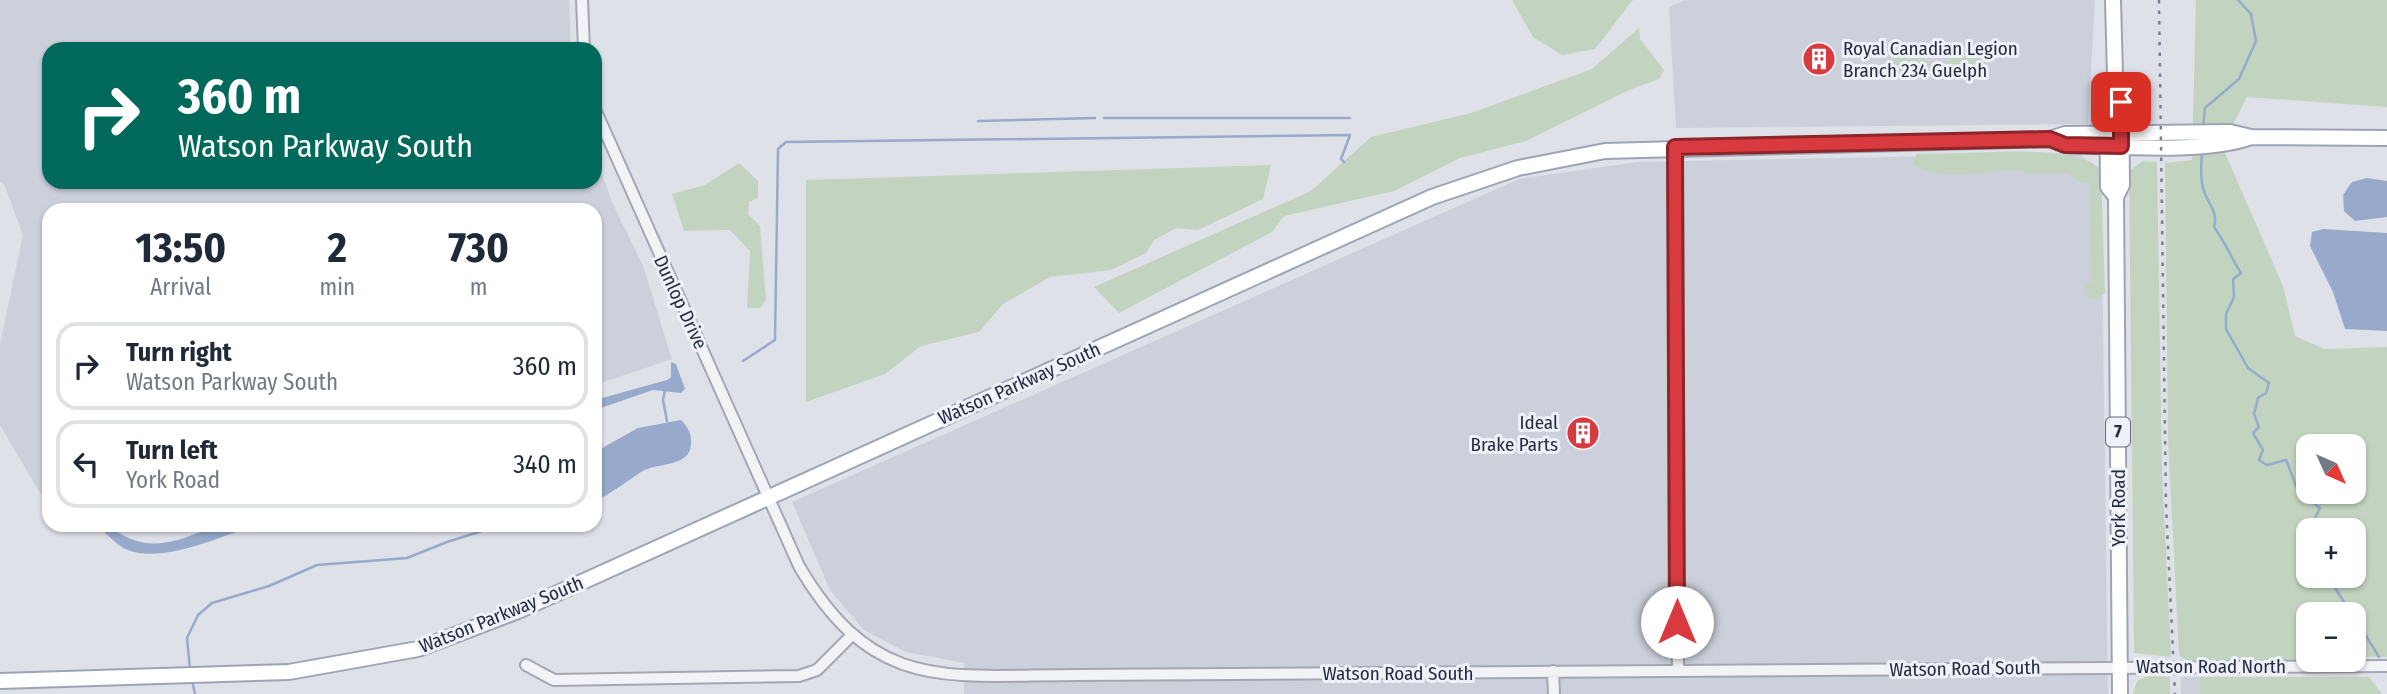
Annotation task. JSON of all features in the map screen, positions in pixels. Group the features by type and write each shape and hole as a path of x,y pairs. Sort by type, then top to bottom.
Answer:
{"main road":[{"name":"York Road","path":"2113,0 2115,76 2107,89 2122,185 2116,197 2120,694"},
{"name":"Watson Parkway South","path":"0,681 289,672 418,649 519,611 767,496 1432,197 1518,168 1605,151 1675,147 2050,139 2065,134 2115,139 2216,139 2230,145 2251,137 2387,138"}],"street":[{"path":"582,0 584,42"},
{"name":"Dunlop Drive","path":"602,129 724,394 767,496"},
{"path":"1675,147 1678,670"},
{"name":"Watson Road South","path":"767,496 799,566 821,604 851,636 898,664 950,675 2119,666"},
{"path":"526,665 554,680 799,676 817,670 851,636"},
{"name":"Watson Road North","path":"2119,666 2387,666"},
{"path":"1553,671 1553,694"}],"shaded area":[{"path":"0,0 569,0 571,42 42,42 42,189 602,189 602,175 643,266 672,359 602,383 602,203 42,203 42,496 0,425 0,344 23,235 4,184 0,182"},
{"path":"1685,0 2095,0 2088,124 1676,128 1669,7"},
{"path":"2079,153 2101,174 2108,694 964,694 964,663 906,652 864,630 830,590 792,502 1519,179 1637,162"},
{"path":"2181,677 2199,677 2200,694 2181,694"}],"green space":[{"path":"1512,0 1633,0 1595,49 1562,55 1533,37"},
{"path":"2196,0 2387,0 2387,107 2247,97 2222,146 2283,286 2295,336 2325,349 2387,347 2387,657 2366,657 2366,602 2296,602 2296,660 2186,660 2179,655 2168,440 2165,163 2192,160"},
{"path":"1639,28 1640,39 1664,70 1659,79 1629,90 1526,141 1460,158 1394,191 1284,216 1272,232 1119,313 1094,287 1311,191 1371,137 1471,113 1592,69"},
{"path":"1896,40 1935,67 1936,72 1894,73 1892,47"},
{"path":"1982,45 1985,64 1948,69 1945,66 1954,56"},
{"path":"2057,153 2076,157 2091,162 2101,171 2105,293 2096,299 2086,295 2084,284 2091,283 2088,182 2080,182 2068,173 2025,174 2022,170 1949,174 1923,170 1913,164 1916,154"},
{"path":"2143,161 2157,162 2162,471 2171,657 2134,653 2129,171"},
{"path":"739,163 758,181 758,198 749,202 748,214 760,226 766,300 760,308 747,308 750,251 730,230 684,231 672,194 705,185"},
{"path":"1271,165 1263,199 1198,230 1176,228 1154,240 1146,253 1111,270 1050,277 1003,304 979,332 921,346 885,374 806,402 806,180"},
{"path":"2148,676 2170,677 2170,694 2133,694 2137,681"},
{"path":"2199,677 2369,677 2382,694 2200,694"}],"water":[{"path":"2367,178 2387,181 2387,217 2355,221 2344,211 2343,195 2352,182"},
{"path":"2323,229 2387,233 2387,331 2345,329 2333,292 2310,246 2312,232"},
{"path":"671,362 676,364 685,389 681,393 653,390 602,408 602,398 671,377"},
{"path":"681,420 691,437 689,452 678,461 641,472 602,498 602,448 638,428"},
{"path":"105,532 118,532 140,542 165,543 200,532 236,532 192,547 158,554 128,550"}],"waterway":[{"path":"2203,129 2205,108 2239,79 2256,41 2251,14 2238,0"},
{"path":"978,121 1095,118"},
{"path":"1104,118 1350,118"},
{"path":"743,361 775,340 778,149 786,142 1350,135 1341,159 1344,162"},
{"path":"2202,153 2202,184 2214,211 2214,227 2241,273 2233,279 2234,297 2226,314 2226,329 2248,368 2269,383 2266,393 2258,398 2254,414 2259,427 2253,433 2263,450 2259,460 2267,465 2286,460 2298,491 2320,508 2315,518"},
{"path":"665,390 663,400 667,421"},
{"path":"190,670 187,638 198,615 212,603 269,586 317,565 407,558 479,532"},
{"path":"2335,588 2344,602"},
{"path":"2366,636 2379,657"},
{"path":"192,680 195,694"}],"railway":[{"path":"2159,0 2166,505 2175,694"}],"place":[{"name":"Royal Canadian Legion Branch 234 Guelph","path":"1819,59"},
{"name":"Ideal Brake Parts","path":"1583,433"}],"route":[{"path":"1677,622 1675,147 2050,139 2065,145 2121,146 2121,102"}]}
